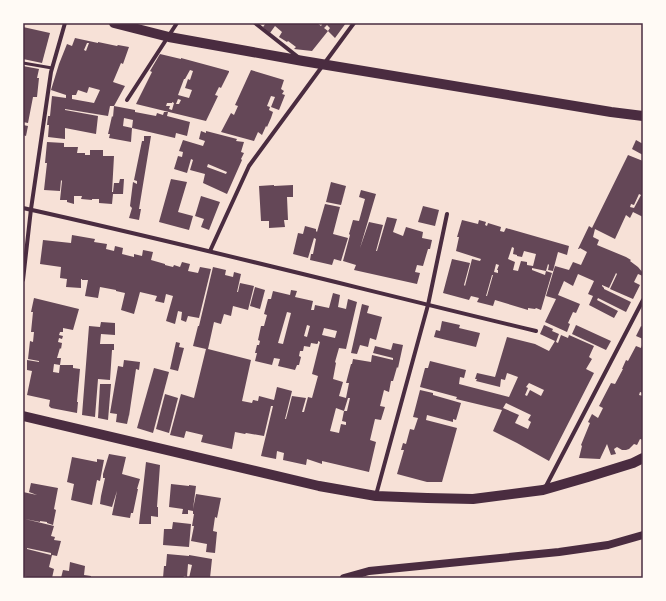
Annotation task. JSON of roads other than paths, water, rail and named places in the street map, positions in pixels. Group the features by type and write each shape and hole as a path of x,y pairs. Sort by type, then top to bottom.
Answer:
{"main road":[{"path":"114,23 169,36 324,65 643,116"},
{"path":"23,416 319,486 376,496 473,499 544,490 633,463 643,458"},
{"path":"344,578 369,572 559,552 608,545 643,535"}],"street":[{"path":"23,280 42,127 51,72 65,23"},
{"path":"255,23 303,61"},
{"path":"210,251 249,166 354,23"},
{"path":"127,100 169,36 175,24"},
{"path":"23,208 210,251 536,331"},
{"path":"376,496 428,305 447,214"},
{"path":"544,490 643,300"}],"lane":[{"path":"23,63 52,68"}]}
